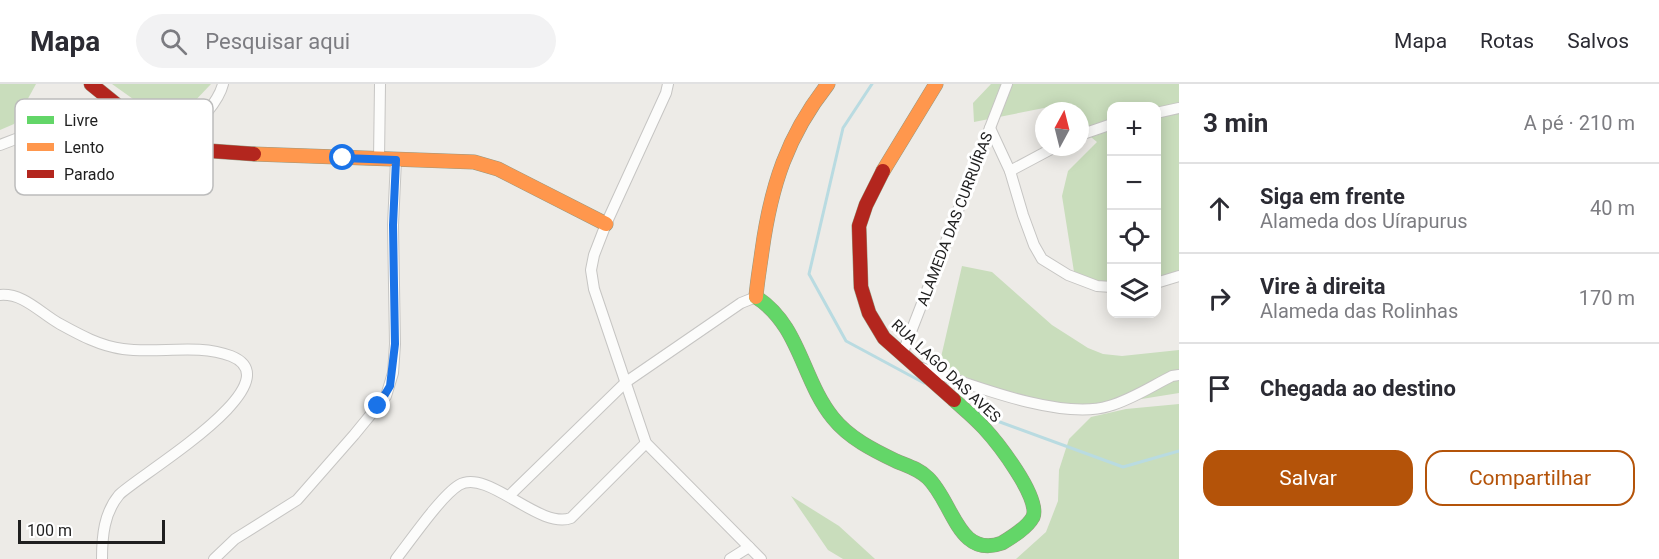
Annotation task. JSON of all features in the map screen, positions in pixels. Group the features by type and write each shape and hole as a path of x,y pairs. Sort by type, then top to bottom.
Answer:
{"street":[{"path":"91,84 110,99"},
{"path":"213,105 223,84"},
{"path":"379,160 380,84"},
{"path":"668,84 666,93 606,224 594,255 592,280 646,443 761,559"},
{"path":"509,496 626,382 741,303 756,297 771,198 779,170 789,144 806,113 828,84"},
{"name":"RUA LAGO DAS AVES","path":"756,297 773,309 786,326 818,396 832,417 863,446 920,471 930,479 965,540 972,547 987,549 1000,544 1031,520 1033,502 1008,457 982,426 884,338 869,313 861,287 859,225 866,205 880,175 936,84"},
{"name":"ALAMEDA DAS CURRUÍRAS","path":"902,355 1007,84"},
{"path":"1161,112 1179,108"},
{"path":"1089,132 1107,126"},
{"path":"990,128 1010,171 1023,215 1042,259 1068,275 1097,286 1107,287"},
{"path":"0,145 15,139"},
{"path":"213,151 379,160 474,162 498,169 606,224"},
{"path":"1010,171 1038,156"},
{"path":"214,559 235,539 297,500 386,396 393,373 395,344 393,225 396,160"},
{"path":"1161,281 1179,276"},
{"path":"0,295 15,296 28,302 58,323 106,346 125,350 217,352 233,357 241,362 245,369 245,387 216,422 120,495 107,515 102,538 102,559"},
{"path":"916,366 1024,402 1089,409 1109,406 1172,376 1179,375"},
{"path":"396,559 449,494 465,482 476,482 553,519 566,520 571,518 646,443"},
{"path":"730,559 749,547"}],"green space":[{"path":"0,84 36,84 28,99 15,99 14,124 0,130"},
{"path":"112,84 211,84 197,99 133,99"},
{"path":"991,84 1179,84 1179,274 1161,277 1161,102 1107,102 1107,285 1075,278 1062,196 1068,171 1083,156 1089,156 1089,150 1097,142 1089,135 1089,102 1035,102 1035,110 974,122 973,103"},
{"path":"962,266 992,272 1052,325 1088,348 1103,354 1122,356 1179,350 1179,393 1054,413 939,366"},
{"path":"1179,404 1179,559 1016,559 1046,532 1058,501 1059,470 1069,439 1091,417 1126,409"},
{"path":"791,496 839,526 875,559 843,559 828,550"}],"waterway":[{"path":"872,84 843,128 809,274 846,341 924,383"},
{"path":"977,411 989,418 1123,467 1179,451"}],"traffic: fast":[{"path":"756,297 782,322 792,338 814,387 839,425 870,448 925,475 937,488 958,526 975,543 987,546 1002,543 1015,535 1033,517 1034,508 1031,497 998,445 981,424 954,400"}],"traffic: slow":[{"path":"756,297 766,227 776,183 791,143 828,84"},
{"path":"883,171 936,84"},
{"path":"254,154 474,162 498,169 606,224"}],"traffic: jam":[{"path":"91,84 110,99"},
{"path":"213,151 254,154"},
{"path":"883,171 866,205 859,226 861,287 869,313 884,338 954,400"}],"route":[{"path":"343,158 396,160 393,225 395,344 393,373 386,396 378,406"}]}
